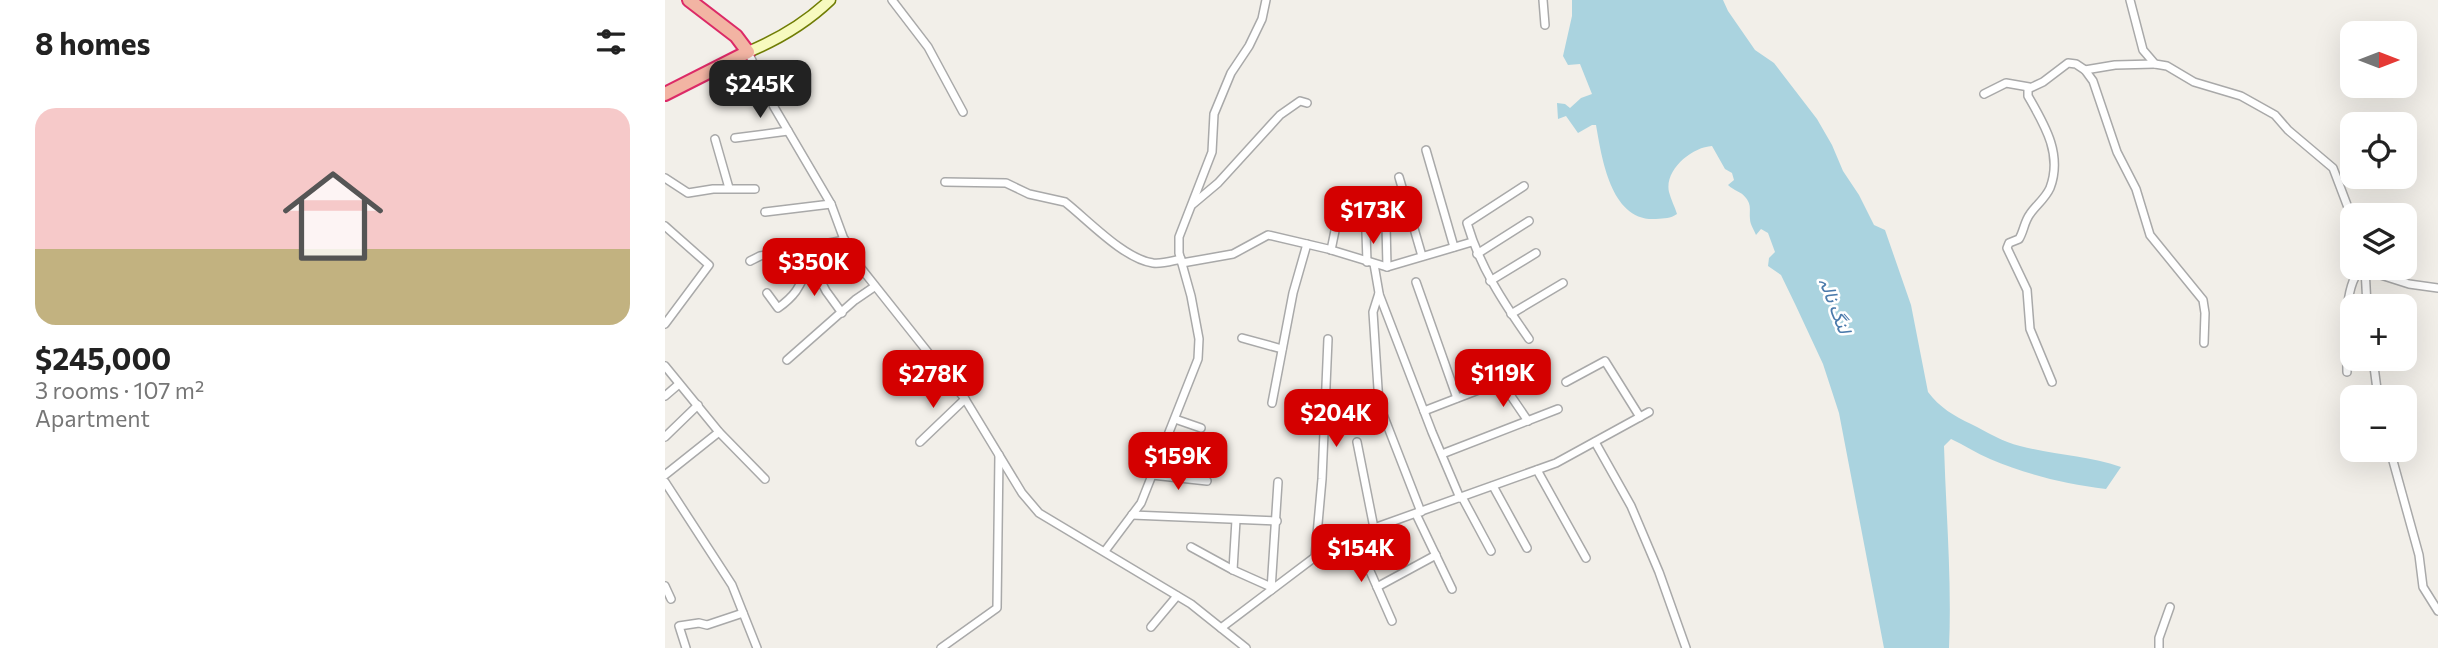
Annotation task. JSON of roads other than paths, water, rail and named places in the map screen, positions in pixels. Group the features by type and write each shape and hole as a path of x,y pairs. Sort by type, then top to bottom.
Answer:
{"highway":[{"path":"665,94 748,52 737,36 689,0"}],"main road":[{"path":"748,52 796,28 830,0"}],"street":[{"path":"892,0 928,47 963,113"},
{"path":"1105,551 1141,503 1199,359 1199,339 1181,261 1179,236 1212,152 1214,114 1231,73 1249,46 1262,19 1266,0"},
{"path":"1543,0 1545,25"},
{"path":"2130,0 2143,50 2155,64"},
{"path":"748,52 788,131 831,204 849,253 965,399 1022,493 1039,513 1177,596 1246,648"},
{"path":"1984,94 2006,83 2029,86 2043,82 2068,63 2076,64 2085,70 2094,85 2117,152 2136,189 2150,235 2203,300 2204,343"},
{"path":"2085,70 2115,65 2155,64 2167,66 2194,82 2241,96 2275,115 2288,130 2333,168 2346,203"},
{"path":"2029,86 2028,96 2049,134 2054,168 2050,187 2043,201 2029,215 2019,239 2009,243 2007,248 2027,290 2030,329 2052,382"},
{"path":"1193,204 1218,183 1280,115 1300,101 1307,103"},
{"path":"735,138 788,131"},
{"path":"715,139 729,188"},
{"path":"1426,150 1454,247"},
{"path":"1399,177 1422,256"},
{"path":"665,178 688,193 729,188 755,189"},
{"path":"945,182 1006,183 1029,194 1065,202 1132,256 1154,263 1233,254 1268,234 1387,267 1472,242"},
{"path":"1524,186 1467,223 1472,242 1490,281 1529,339"},
{"path":"1364,202 1371,263 1378,293 1461,498 1492,551"},
{"path":"765,212 831,204"},
{"path":"1331,250 1337,220"},
{"path":"1477,254 1529,220"},
{"path":"1386,225 1387,267"},
{"path":"665,226 709,265 665,324"},
{"path":"750,261 760,256 845,240"},
{"path":"767,293 778,307 796,291 807,270 829,261 826,243"},
{"path":"1272,403 1300,261 1307,244"},
{"path":"1490,281 1536,253"},
{"path":"813,266 842,313"},
{"path":"2347,372 2349,291 2352,280"},
{"path":"2398,280 2438,288"},
{"path":"1416,282 1457,398"},
{"path":"1511,314 1563,283"},
{"path":"787,360 874,287"},
{"path":"1378,293 1373,312 1379,404 1418,513 1452,589"},
{"path":"1242,338 1282,349"},
{"path":"1315,557 1322,479 1328,339"},
{"path":"1424,411 1500,380 1532,360"},
{"path":"1566,382 1605,361 1640,417"},
{"path":"665,366 719,432 765,479"},
{"path":"1500,380 1528,421"},
{"path":"665,396 679,384"},
{"path":"1325,397 1359,394"},
{"path":"920,442 965,399"},
{"path":"665,437 698,405"},
{"path":"1442,454 1558,409"},
{"path":"1221,628 1315,557 1374,528 1556,463 1649,412"},
{"path":"1175,419 1201,428"},
{"path":"665,475 719,432"},
{"path":"1166,440 1210,445"},
{"path":"1357,442 1374,528"},
{"path":"1595,442 1631,506 1659,572 1686,648"},
{"path":"941,648 997,608 999,454"},
{"path":"2393,462 2419,555 2423,587 2438,611"},
{"path":"1537,470 1586,558"},
{"path":"1152,475 1207,481"},
{"path":"665,482 732,585 757,648"},
{"path":"1271,588 1278,482"},
{"path":"1493,486 1527,548"},
{"path":"1132,515 1277,521"},
{"path":"1233,570 1236,520"},
{"path":"1355,537 1392,621"},
{"path":"1191,547 1271,588"},
{"path":"1377,587 1436,555"},
{"path":"665,586 671,599"},
{"path":"1151,627 1177,596"},
{"path":"2159,648 2159,638 2170,607"},
{"path":"686,648 679,626 699,623 707,625 743,613"}],"water":[{"name":"لنگ نالہ","path":"1572,0 1723,0 1755,50 1774,63 1817,119 1874,225 1885,230 1911,305 1928,392 1932,397 1953,414 2007,442 2121,467 2106,489 2061,482 2018,470 1951,439 1944,446 1949,648 1884,648 1839,413 1823,364 1796,306 1781,275 1768,266 1769,258 1775,252 1768,233 1761,229 1756,235 1750,221 1748,201 1728,185 1734,180 1732,173 1725,169 1712,146 1704,147 1681,161 1671,176 1669,192 1677,214 1656,219 1641,217 1628,210 1611,186 1596,125 1578,133 1566,116 1558,119 1557,103 1570,108 1581,98 1592,94 1580,64 1568,65 1563,56 1572,16"}]}
